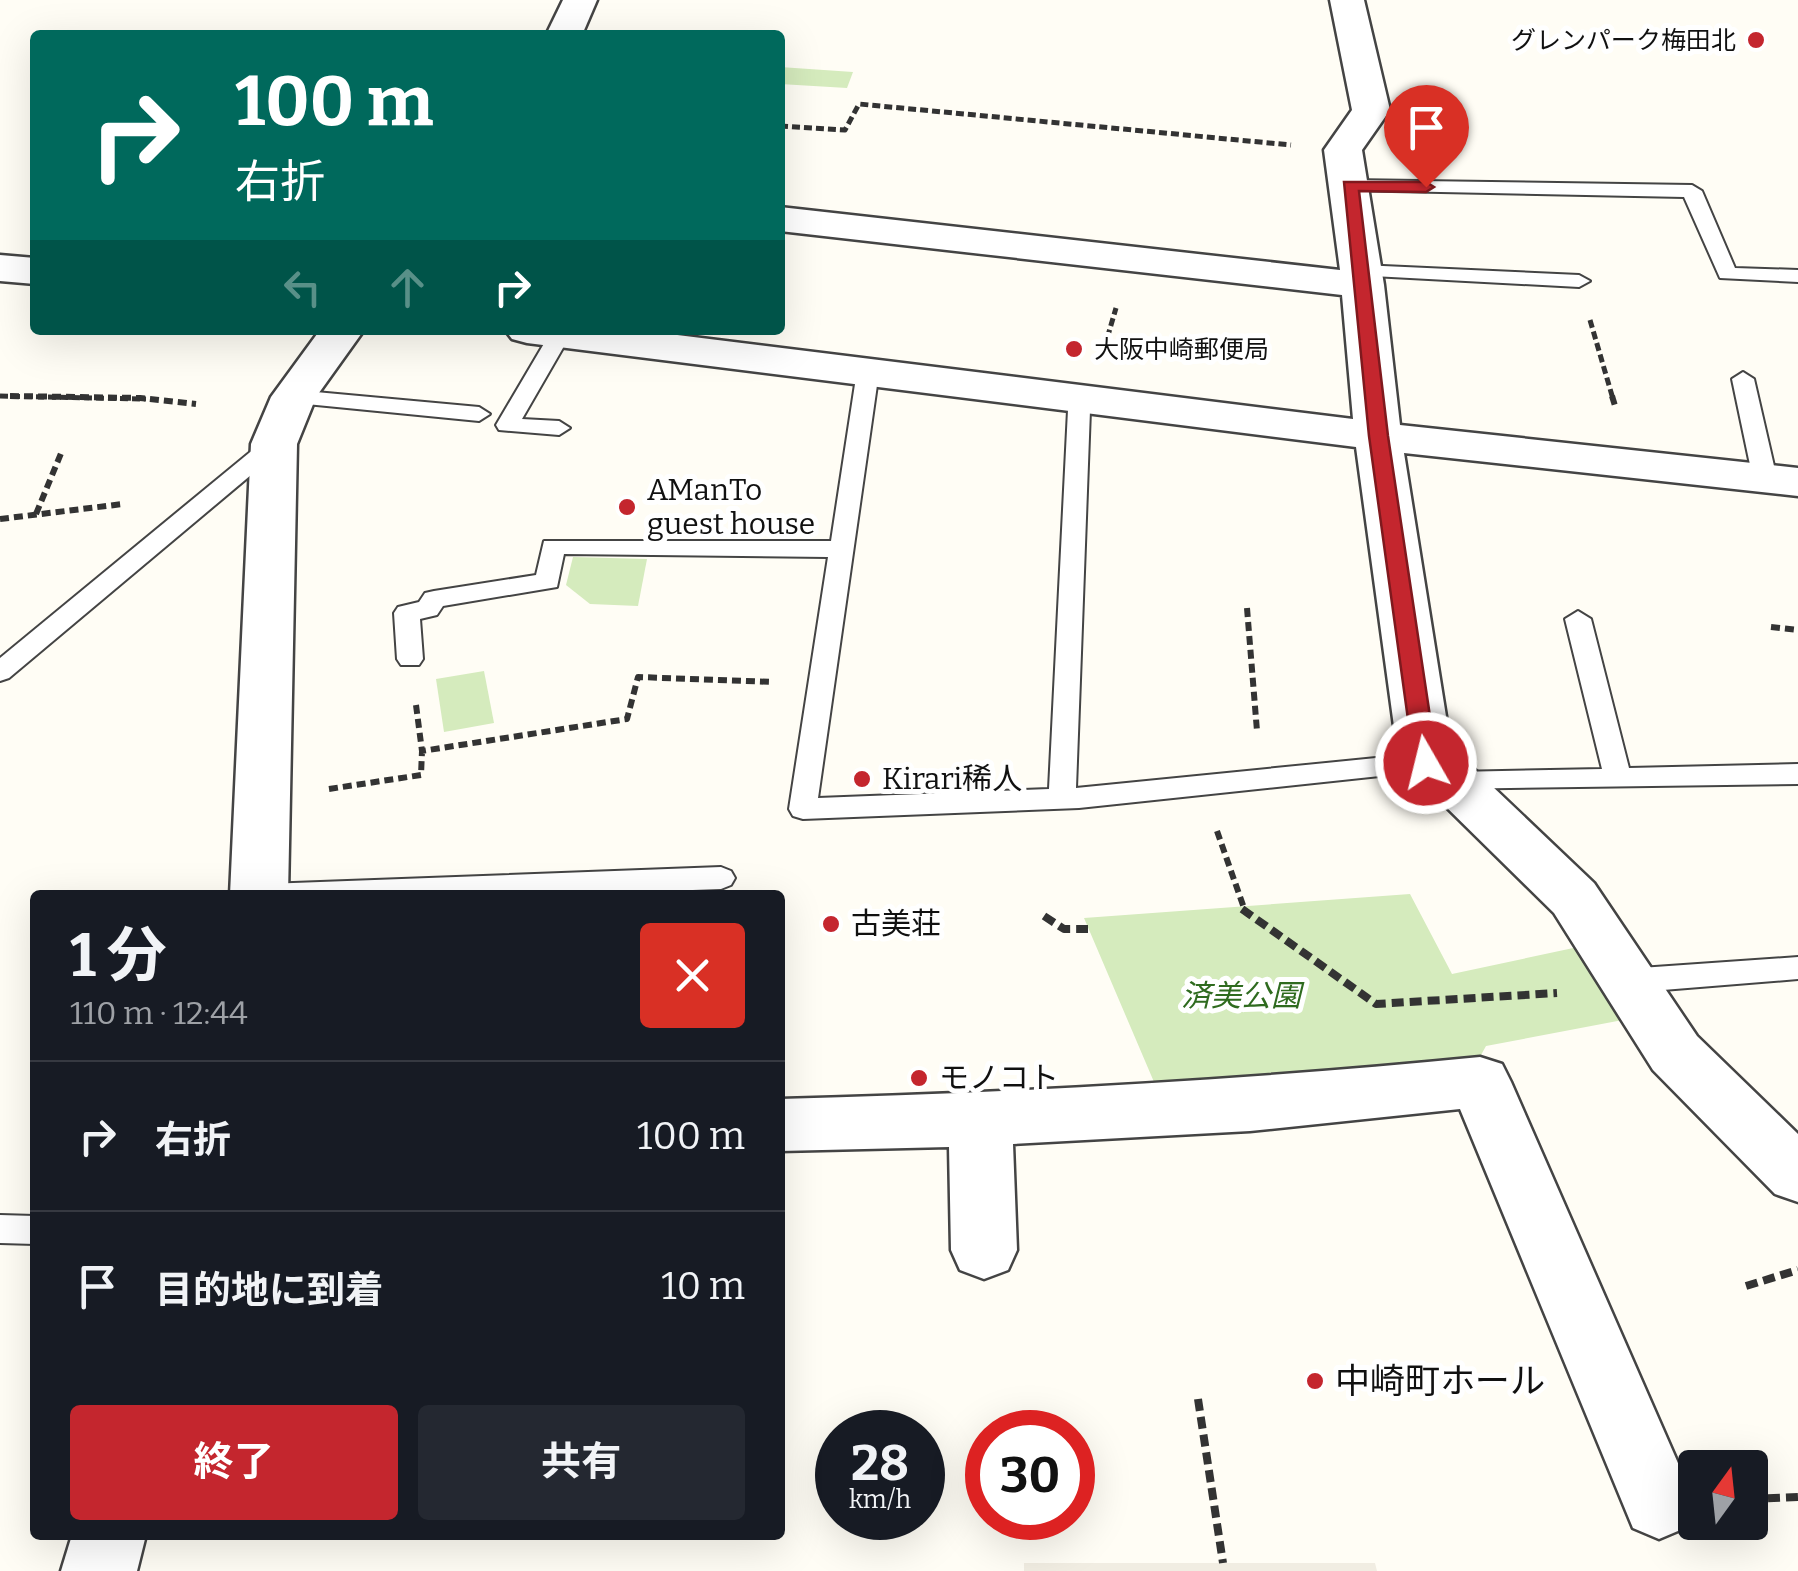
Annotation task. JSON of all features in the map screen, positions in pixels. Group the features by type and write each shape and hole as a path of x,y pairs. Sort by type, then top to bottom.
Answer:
{"street":[{"path":"566,30 580,0"},
{"path":"1347,0 1371,110 1347,168 1378,436 1440,772 1574,898 1675,1053 1798,1175"},
{"path":"785,220 1130,259 1362,278"},
{"path":"0,268 30,271"},
{"path":"262,890 274,444 294,397 338,335"},
{"path":"603,335 681,339 868,371 1378,436 1781,480"},
{"path":"785,1125 980,1120 1250,1106 1480,1082 1659,1504"},
{"path":"980,1120 984,1250"},
{"path":"99,1571 108,1540"}],"lane":[{"path":"1347,168 1692,191 1726,274 1798,276"},
{"path":"1362,278 1578,281"},
{"path":"543,335 507,425 559,428"},
{"path":"868,371 840,549 825,684 803,809 1062,798 1440,772 1618,779 1798,774"},
{"path":"1743,379 1781,480"},
{"path":"294,397 479,414"},
{"path":"1062,798 1079,410 1087,397"},
{"path":"0,672 274,444"},
{"path":"410,659 408,613 428,609 434,599 548,581 553,546 840,549"},
{"path":"1578,619 1618,779"},
{"path":"397,890 720,878"},
{"path":"1626,981 1798,968"},
{"path":"0,1229 30,1230"}],"path":[{"path":"785,126 844,130 859,104 1347,168"},
{"path":"1087,397 1130,259"},
{"path":"1578,281 1632,464"},
{"path":"0,396 140,398 196,404"},
{"path":"36,514 62,451"},
{"path":"0,518 211,493"},
{"path":"1247,608 1260,782"},
{"path":"1771,627 1798,630"},
{"path":"264,798 421,775 422,752 627,719 638,677 825,684"},
{"path":"1202,787 1242,909 1376,1004 1598,990 1626,981"},
{"path":"1044,916 1054,927 1088,929"},
{"path":"1746,1286 1798,1270"},
{"path":"1198,1399 1223,1563"},
{"path":"1768,1498 1798,1496"}],"green space":[{"path":"785,67 853,72 847,88 785,84"},
{"path":"573,557 647,559 638,606 590,604 566,585"},
{"path":"484,671 494,723 444,732 436,679"},
{"name":"済美公園","path":"1410,894 1452,974 1578,947 1628,1019 1486,1046 1476,1064 1157,1089 1084,918"}],"shaded area":[{"path":"1024,1563 1375,1563 1377,1571 1024,1571"}],"place":[{"name":"グレンパーク梅田北","path":"1756,40"},
{"name":"大阪中崎郵便局","path":"1074,349"},
{"name":"AManTo guest house","path":"627,507"},
{"name":"Kirari稀人","path":"862,779"},
{"name":"古美荘","path":"831,924"},
{"name":"モノコト","path":"919,1078"},
{"name":"中崎町ホール","path":"1315,1381"}],"route":[{"path":"1426,187 1350,186 1378,436 1426,763"}]}
